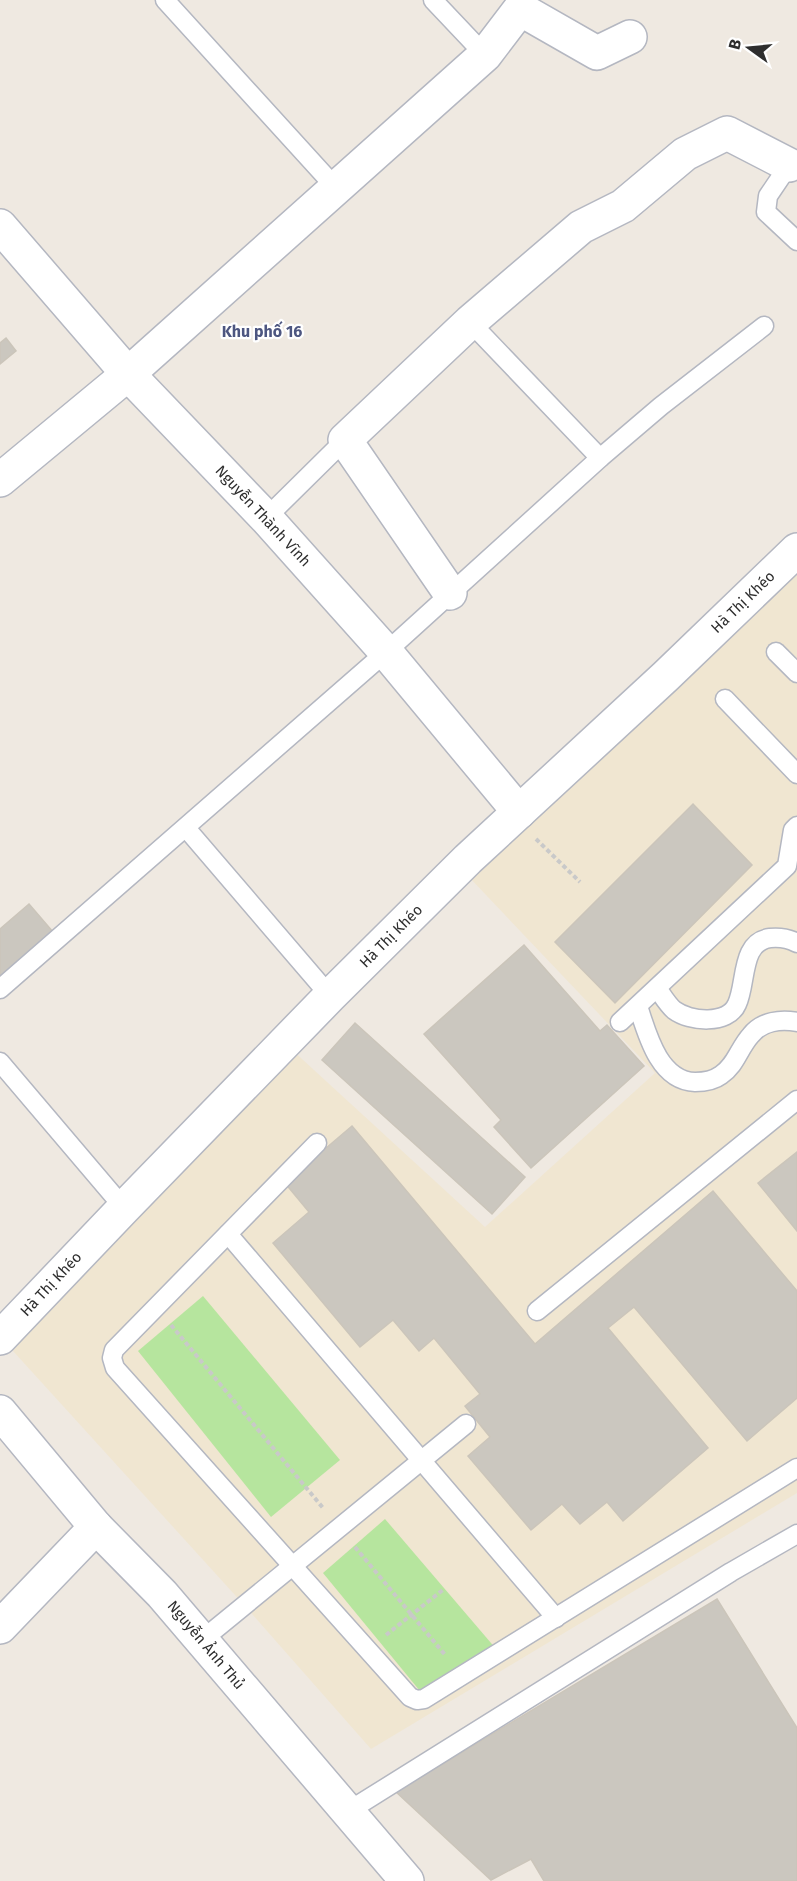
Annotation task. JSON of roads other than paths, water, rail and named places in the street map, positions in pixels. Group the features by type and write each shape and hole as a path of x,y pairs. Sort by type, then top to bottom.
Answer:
{"street":[{"path":"0,480 128,374 485,55 520,9 597,53 630,37"},
{"path":"450,593 345,440 470,322 581,227 623,206 685,154 727,134 793,159"},
{"name":"Nguyễn Thành Vĩnh","path":"0,226 128,374 266,518 386,652 516,815"},
{"name":"Hà Thị Khéo","path":"0,1338 330,996 468,860 666,676 797,550"},
{"name":"Nguyễn Ảnh Thủ","path":"0,1412 96,1527 162,1594 202,1640 407,1881"},
{"path":"0,1627 96,1527"}],"lane":[{"path":"165,0 336,188"},
{"path":"433,0 485,55"},
{"path":"793,159 768,196 766,212 797,241"},
{"path":"470,322 600,458"},
{"path":"0,989 386,652 600,458 661,406 764,326"},
{"path":"266,518 345,440"},
{"path":"776,652 797,673"},
{"path":"725,699 797,774"},
{"path":"620,1022 792,872 793,830 797,826"},
{"path":"186,828 330,996"},
{"path":"657,988 675,1011 693,1018 710,1020 725,1015 736,1007 749,955 754,945 764,939 776,937 797,943"},
{"path":"638,1006 659,1058 670,1072 687,1082 705,1082 720,1076 731,1067 751,1035 764,1025 782,1020 797,1022"},
{"path":"0,1062 124,1208"},
{"path":"537,1311 797,1100"},
{"path":"317,1143 114,1350 112,1358 115,1368 410,1697 417,1700 424,1699 797,1468"},
{"path":"228,1234 556,1618"},
{"path":"202,1640 466,1424"},
{"path":"347,1812 731,1572 797,1534"}],"district":[{"name":"Khu phố 16","path":"262,331"}]}
